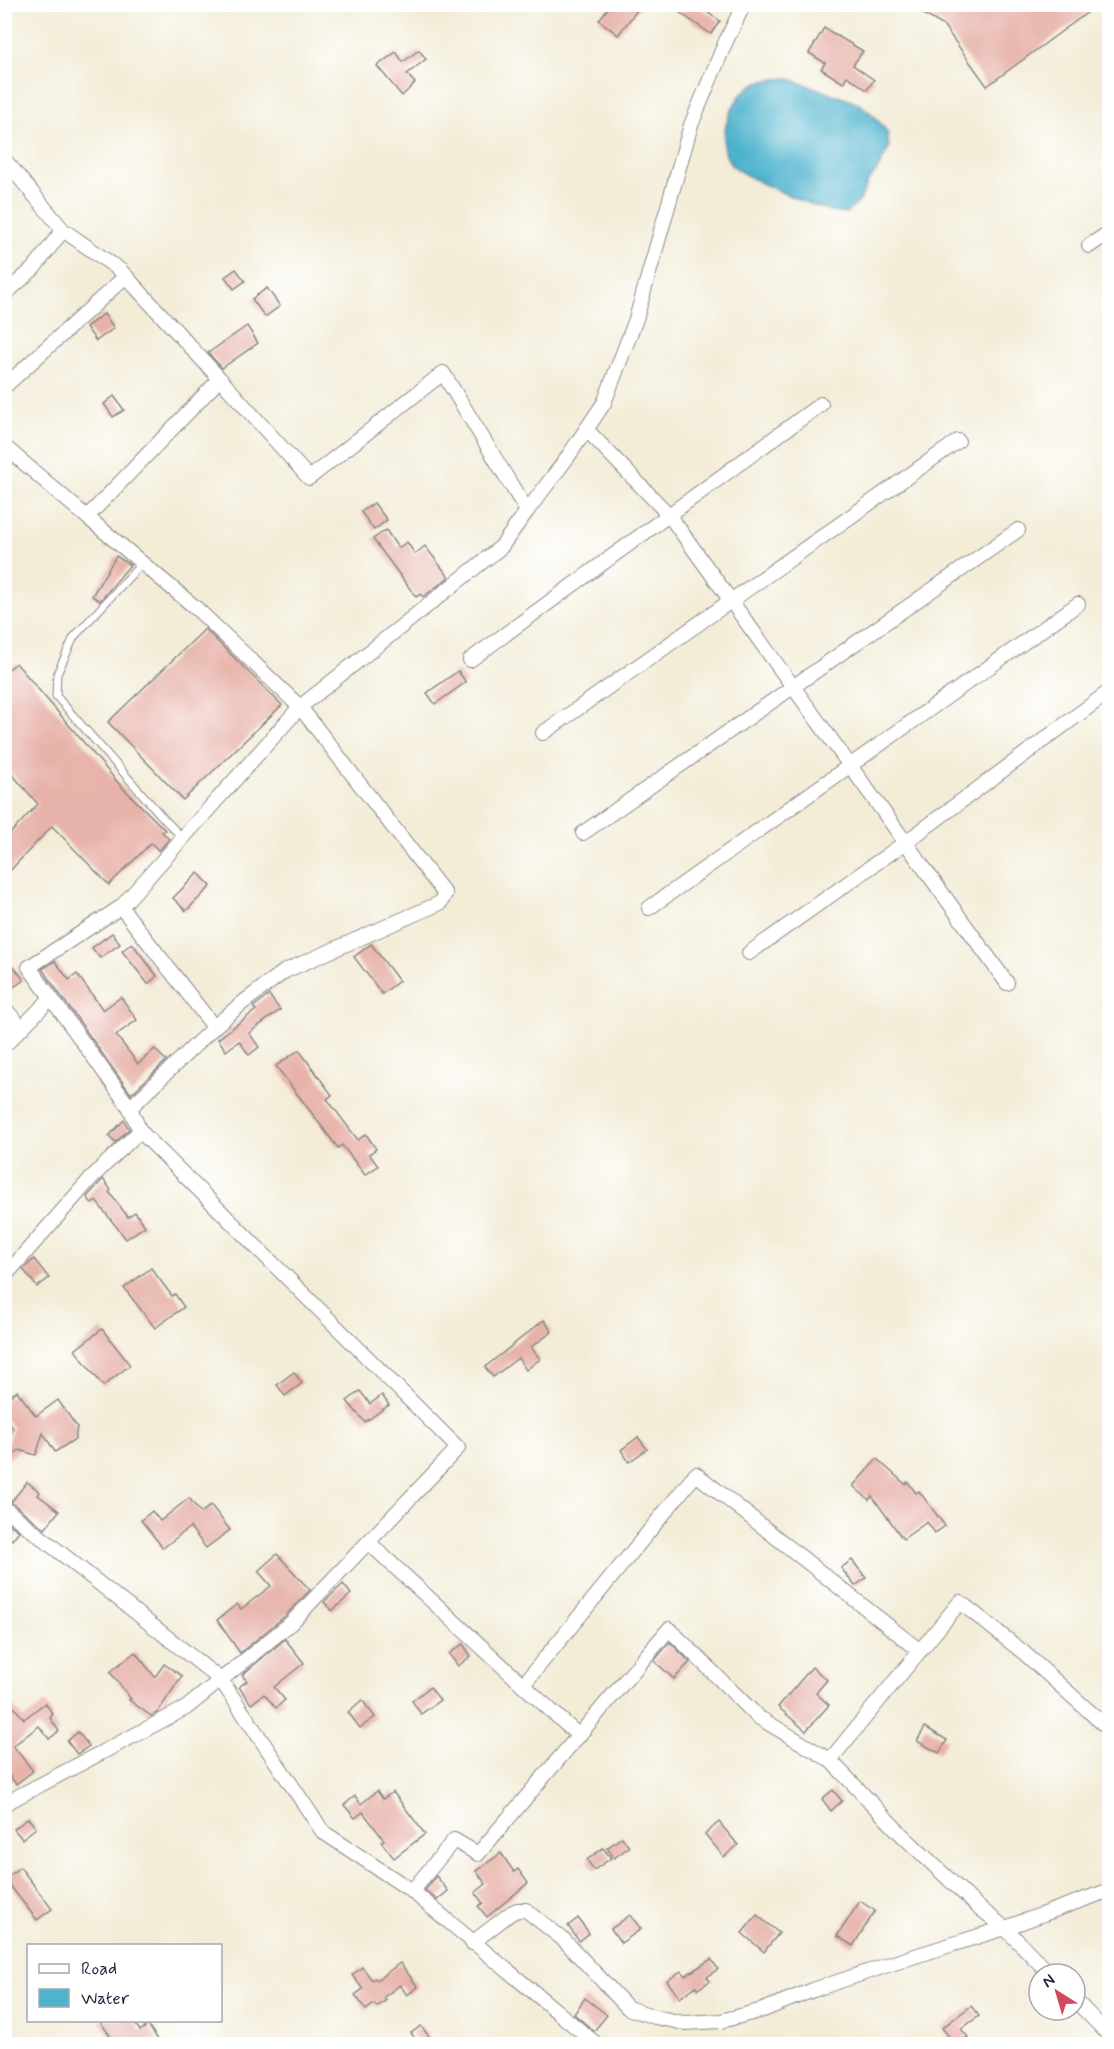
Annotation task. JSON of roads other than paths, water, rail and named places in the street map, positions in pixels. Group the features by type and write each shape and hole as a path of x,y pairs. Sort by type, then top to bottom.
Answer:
{"street":[{"path":"4,1803 186,1708 291,1623 458,1448 140,1131 130,1108 29,967 121,908 300,707 501,547 604,403 636,319 691,125 744,4"},
{"path":"4,159 63,230 126,276 309,478 443,373 527,511"},
{"path":"4,295 34,268 63,230"},
{"path":"1089,246 1110,232"},
{"path":"4,387 126,276"},
{"path":"87,517 220,379"},
{"path":"470,660 821,404"},
{"path":"586,429 669,515 1007,983"},
{"path":"543,733 958,441"},
{"path":"4,446 196,608 300,707 445,894 440,903 418,914 285,971 214,1027 130,1108"},
{"path":"584,833 1018,530"},
{"path":"649,908 1078,604"},
{"path":"749,953 906,842 1110,691"},
{"path":"121,908 214,1027"},
{"path":"4,1046 51,998"},
{"path":"4,1008 22,1028"},
{"path":"4,1277 92,1177 140,1131"},
{"path":"523,1685 696,1474 920,1651"},
{"path":"4,1508 221,1680 323,1833 412,1892 596,2044"},
{"path":"368,1542 579,1736"},
{"path":"830,1760 960,1602 1023,1653 1110,1730"},
{"path":"412,1892 454,1840 478,1854 669,1629 758,1717 830,1760 901,1834 977,1906 1005,1928 1038,1962"},
{"path":"472,1942 511,1913 526,1910 564,1940 628,2008 684,2023 721,2021 763,2010 1110,1890"},
{"path":"1087,2013 1110,2037 1104,2044"}],"lane":[{"path":"141,563 74,638 57,674 56,696 183,838"}],"water":[{"path":"787,78 860,104 887,132 889,148 867,183 860,201 846,213 819,207 762,183 738,170 726,156 724,135 726,125 740,96 756,83"}]}
